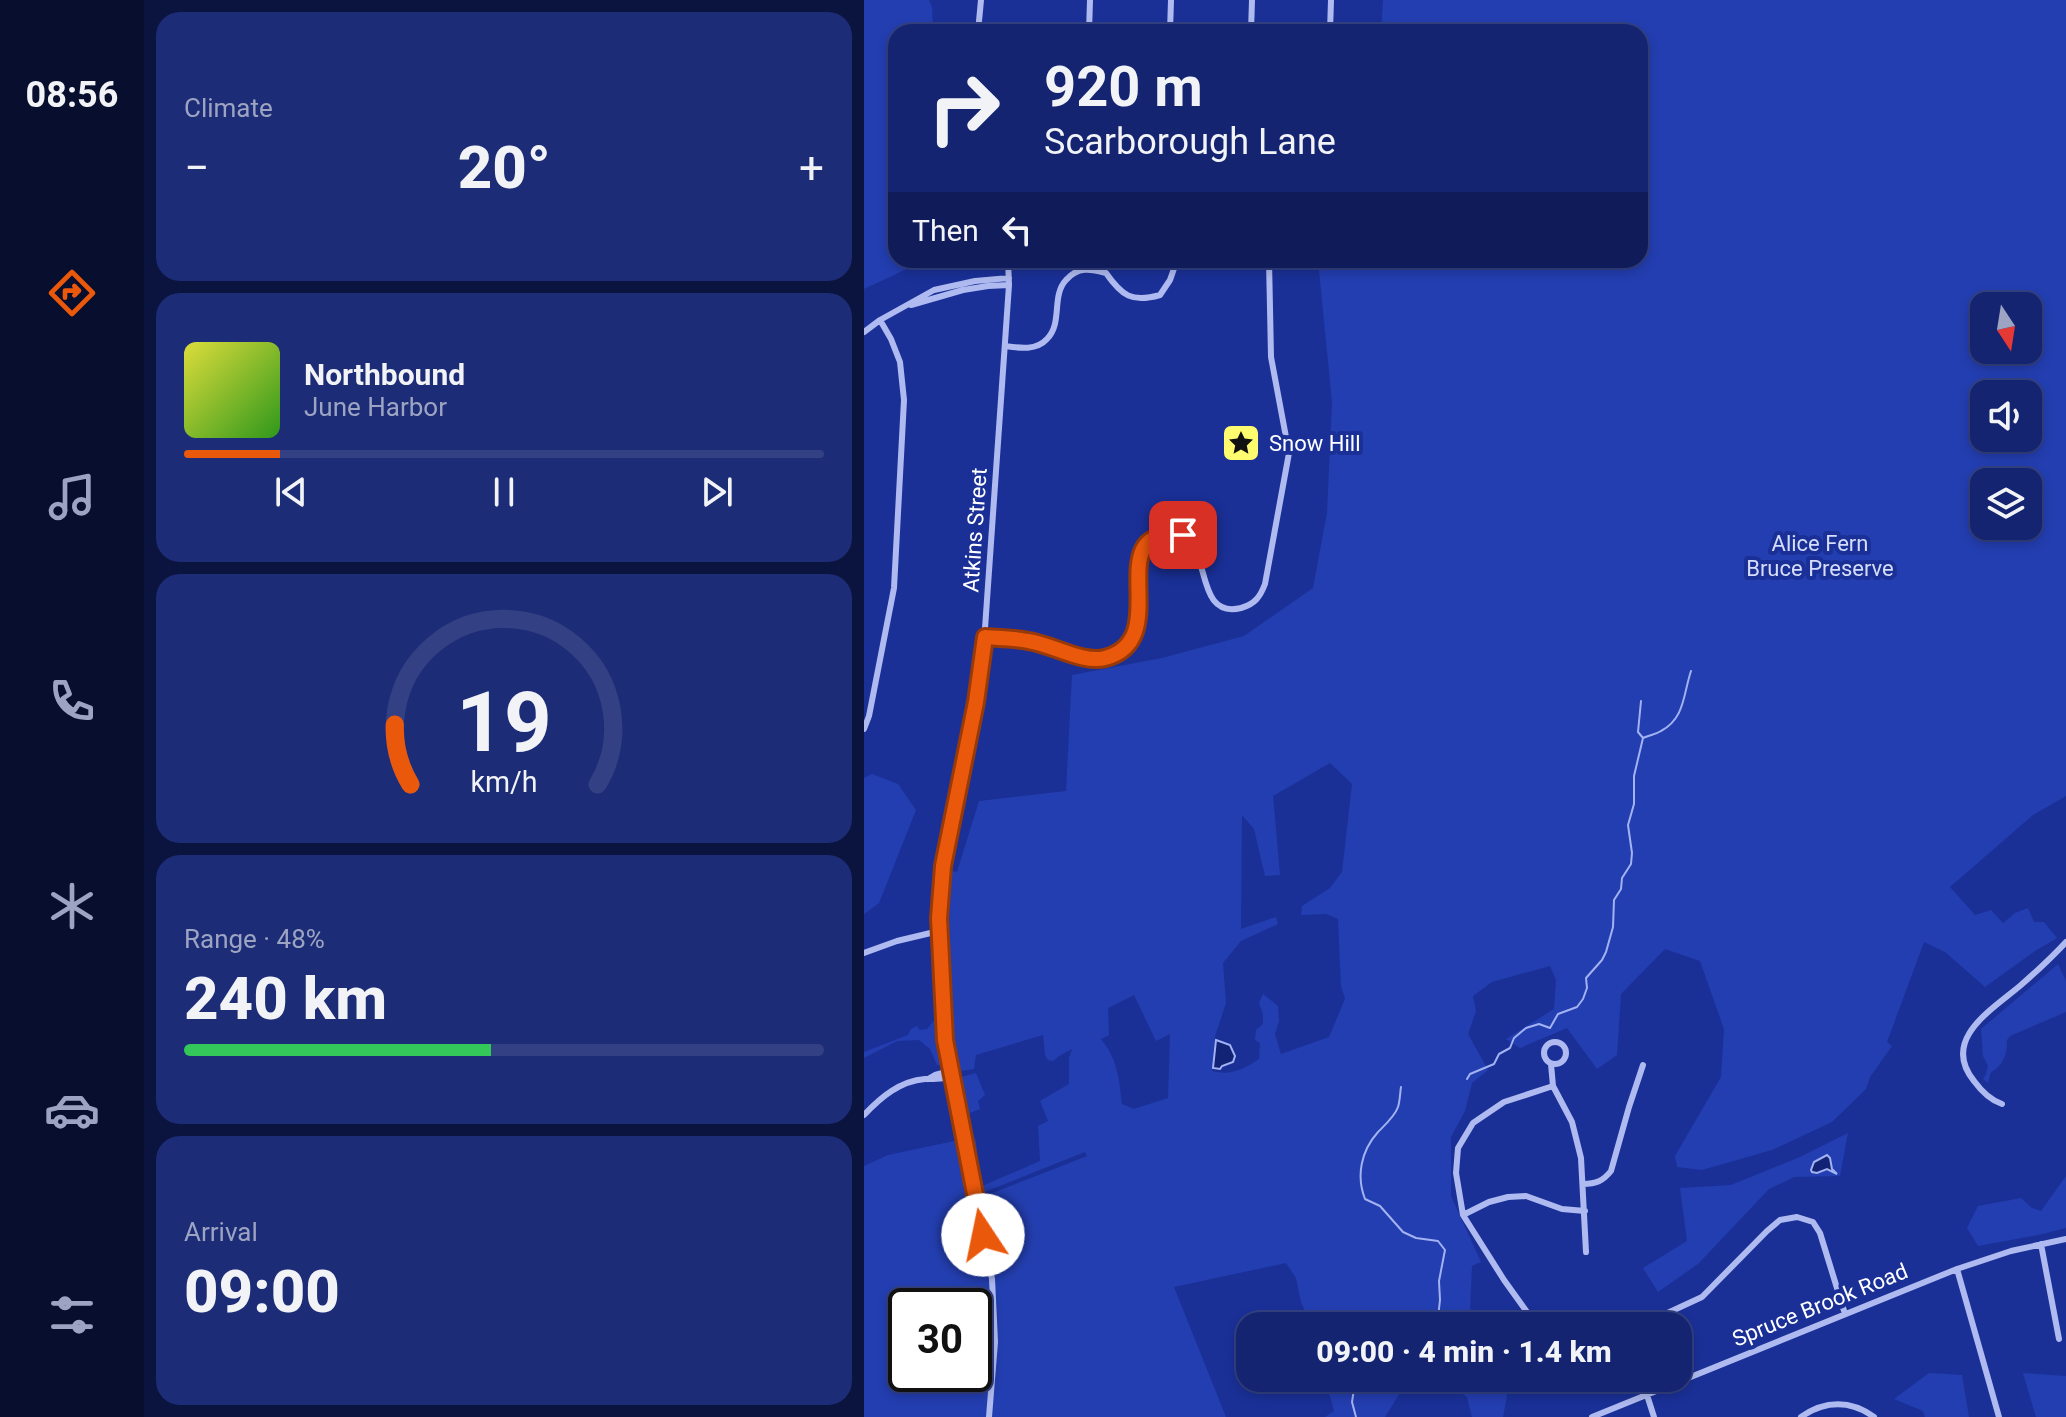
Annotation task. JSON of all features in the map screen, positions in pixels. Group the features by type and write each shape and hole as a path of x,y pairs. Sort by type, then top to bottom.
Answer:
{"street":[{"path":"979,24 981,0"},
{"path":"1089,24 1090,0"},
{"path":"1170,24 1171,0"},
{"path":"1251,24 1252,0"},
{"path":"1330,24 1331,0"},
{"name":"Atkins Street","path":"989,1417 995,1342 992,1279 945,1040 939,931 943,866 979,689 985,637 1008,268"},
{"path":"1005,346 1032,348 1047,339 1055,323 1057,297 1062,284 1072,273 1084,269 1106,273 1120,292 1144,300 1160,295 1174,268"},
{"path":"985,637 1048,645 1086,658 1103,659 1117,653 1129,645 1136,633 1139,560 1144,546 1168,534 1183,535 1194,546 1206,588 1216,603 1231,610 1260,599 1289,448 1271,357 1269,268"},
{"path":"864,332 908,305 963,290 1009,282"},
{"path":"864,729 894,588 904,400 900,362 880,320"},
{"path":"864,953 939,931"},
{"path":"2002,1104 1985,1094 1968,1073 1963,1060 1966,1037 1976,1023 2066,942"},
{"path":"1551,1064 1553,1086 1572,1122 1581,1158 1586,1252"},
{"path":"1583,1184 1595,1184 1611,1171 1643,1065"},
{"path":"864,1115 897,1087 951,1074"},
{"path":"1527,1312 1463,1215 1456,1173 1458,1148 1473,1123 1504,1102 1553,1086"},
{"path":"1463,1215 1489,1202 1526,1196 1562,1209 1585,1211"},
{"path":"1670,1312 1702,1297 1780,1220 1797,1217 1813,1222 1820,1233 1845,1314"},
{"name":"Spruce Brook Road","path":"1692,1377 1957,1269 2011,1251 2066,1239"},
{"path":"2041,1244 2059,1339"},
{"path":"1957,1269 1999,1417"},
{"name":"Spruce Brook Road","path":"1592,1417 1654,1392"},
{"path":"1647,1395 1654,1417"},
{"path":"1801,1417 1821,1407 1839,1404 1857,1406 1874,1417"}],"green space":[{"path":"864,0 929,0 933,24 888,24 888,268 909,268 864,289"},
{"name":"Alice Fern Bruce Preserve","path":"1383,0 2066,0 2066,796 2033,815 1950,887 1975,915 1991,910 2003,923 2015,913 2028,908 2034,922 2044,922 2057,938 1985,987 1945,952 1924,942 1887,1042 1892,1046 1870,1077 1866,1089 1832,1122 1772,1150 1702,1170 1677,1167 1675,1156 1721,1077 1724,1029 1700,961 1665,949 1621,994 1617,1055 1597,1069 1567,1028 1520,1048 1506,1039 1554,1009 1556,980 1550,966 1492,982 1473,996 1476,1011 1468,1034 1488,1070 1472,1083 1465,1111 1451,1137 1451,1196 1481,1262 1472,1266 1470,1309 1474,1312 1305,1312 1296,1278 1286,1263 1174,1287 1226,1417 864,1417 864,1166 888,1155 959,1140 966,1196 980,1198 1087,1156 1085,1152 977,1195 969,1139 974,1137 976,1141 980,1187 1040,1161 1038,1126 1048,1121 1040,1101 1069,1084 1072,1049 1053,1061 1048,1060 1043,1035 976,1055 974,1069 955,1072 945,971 947,870 957,872 979,801 1066,791 1072,675 1162,658 1244,636 1313,588 1327,513 1332,402 1319,268 1648,268 1648,24 1382,24","holes":["1330,763 1352,784 1342,872 1330,888 1302,906 1301,915 1326,914 1338,919 1341,986 1345,999 1329,1037 1281,1054 1275,1034 1279,1021 1278,1006 1263,994 1259,1003 1263,1024 1256,1030 1255,1040 1260,1043 1259,1059 1237,1071 1212,1071 1215,1036 1226,1003 1223,963 1241,941 1278,924 1276,917 1241,929 1242,815 1254,829 1265,876 1280,875 1273,796","1134,995 1156,1041 1170,1034 1168,1098 1134,1109 1122,1104 1114,1062 1101,1039 1109,1035 1108,1008"]},
{"path":"872,774 898,784 916,810 879,903 864,914 864,778"},
{"path":"2058,964 2066,981 2066,1012 2010,1036 2004,1059 1991,1072 1988,1083 1983,1079 1988,1066 1983,1056 1981,1029"},
{"path":"939,1014 944,1065 937,1065 930,1049 919,1040 897,1041 864,1058 864,1052 908,1035 917,1026 920,1030 927,1029"},
{"path":"976,1073 985,1095 978,1101 980,1109 970,1113 967,1128 963,1124 958,1081 961,1077"},
{"path":"1848,1133 1840,1176 1794,1177 1769,1189 1698,1264 1658,1292 1643,1268 1687,1241 1680,1188 1731,1185 1800,1157"},
{"path":"2066,1176 2066,1228 1978,1246 1967,1228 1978,1206 2021,1198 2041,1211"},
{"path":"1929,1373 1962,1375 1969,1417 1925,1417 1923,1411 1894,1399"},
{"path":"2023,1373 2066,1376 2066,1417 2036,1417"},
{"path":"1329,1392 1401,1392 1385,1417 1325,1417 1334,1411"},
{"path":"1460,1392 1507,1392 1503,1417 1472,1417 1467,1397"}],"shaded area":[{"path":"1216,1040 1230,1045 1235,1056 1233,1062 1220,1069 1213,1068"},
{"path":"1827,1155 1837,1174 1827,1169 1812,1172 1814,1162"}],"waterway":[{"path":"1643,738 1659,732 1675,720 1691,671"},
{"path":"1467,1079 1470,1074 1494,1064 1499,1054 1510,1048 1514,1038 1526,1028 1539,1024 1550,1028 1558,1014 1577,1007 1587,988 1586,978 1606,952 1613,927 1614,900 1631,864 1628,825 1634,804 1634,776 1643,738 1638,732 1641,701"},
{"path":"1401,1087 1397,1110 1372,1139 1364,1155 1362,1190 1365,1199 1380,1206 1403,1232 1416,1238 1438,1241 1445,1250 1439,1281 1439,1312"},
{"path":"1354,1392 1352,1402 1356,1417"}],"place":[{"name":"Snow Hill","path":"1241,443"}],"route":[{"path":"983,1235 945,1040 939,918 943,866 981,676 985,637 1048,645 1086,658 1103,659 1117,653 1129,645 1136,633 1139,560 1144,546 1168,534 1183,535"}]}
